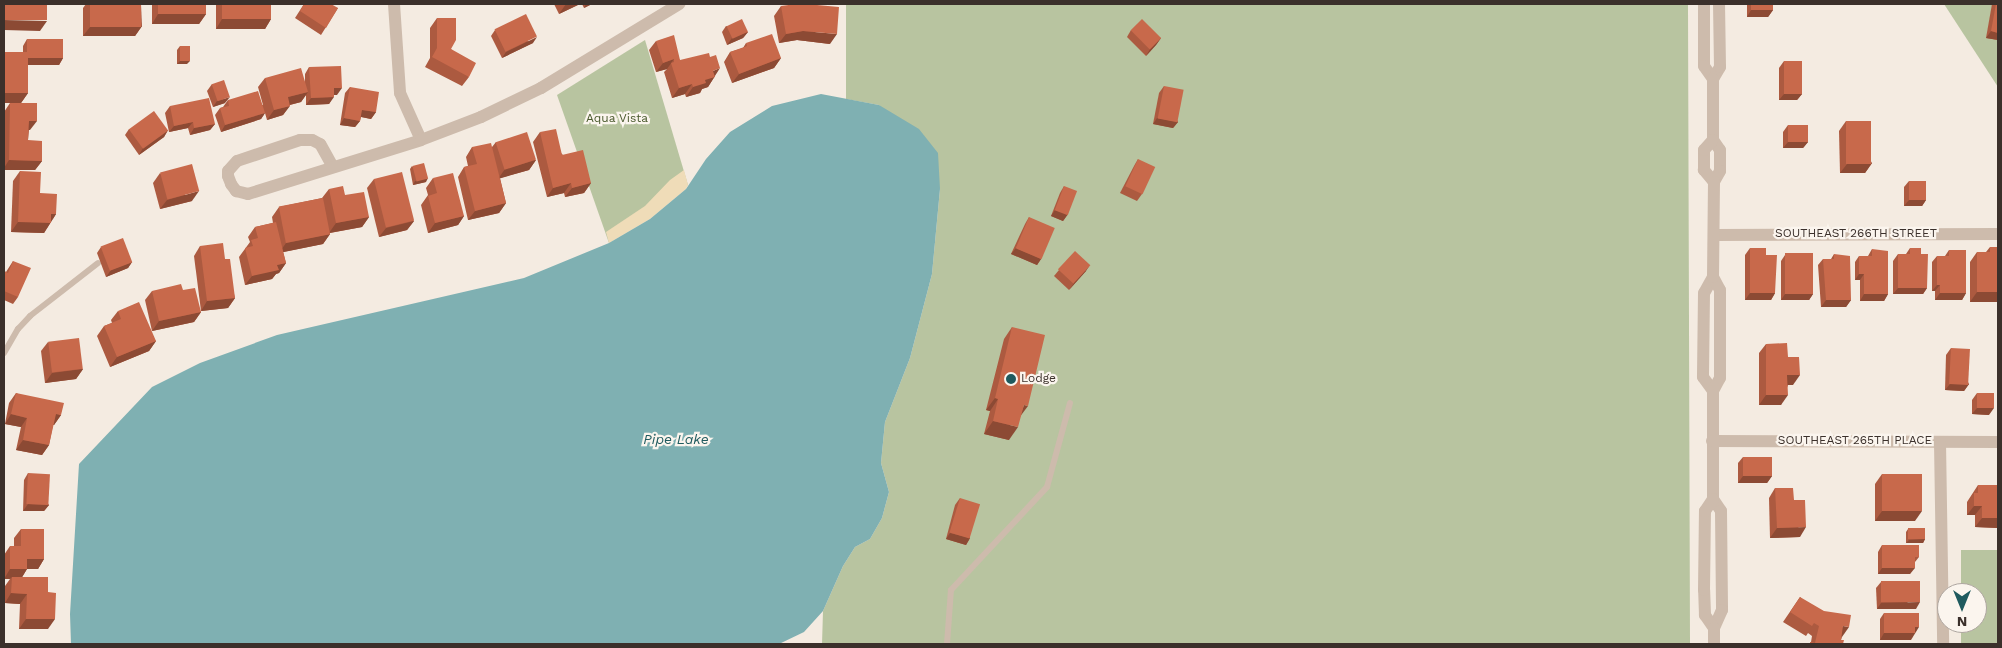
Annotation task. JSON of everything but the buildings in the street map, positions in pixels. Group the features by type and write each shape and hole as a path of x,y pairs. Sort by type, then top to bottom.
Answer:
{"street":[{"path":"394,4 400,93 421,140"},
{"path":"333,167 320,144 312,140 300,140 237,160 228,171 228,176 236,191 248,194 421,140 481,117 541,88 679,4"},
{"path":"1704,4 1704,66 1713,79"},
{"path":"1714,644 1714,628 1705,615 1704,590 1705,512 1713,499 1713,391 1703,377 1704,292 1713,277 1714,182 1704,170 1704,150 1713,140 1713,79 1720,67 1720,4"},
{"name":"SOUTHEAST 266TH STREET","path":"1714,234 1998,234"},
{"name":"SOUTHEAST 265TH PLACE","path":"1712,441 1998,442"},
{"path":"1940,442 1943,644"}],"lane":[{"path":"4,354 18,329 30,316 98,263"},
{"path":"947,644 951,590 1047,487 1070,403"}],"green space":[{"path":"846,4 1688,4 1690,644 822,644 823,611 843,566 855,547 870,539 882,518 889,492 881,463 885,422 910,358 932,274 940,189 879,105 846,99"},
{"path":"1944,4 1998,4 1998,87"},
{"name":"Aqua Vista","path":"645,40 688,185 609,243 557,95"},
{"path":"1961,550 1998,550 1998,644 1961,644 1961,633 1987,633 1987,583 1961,583"}],"sand":[{"path":"684,170 688,185 686,189 650,219 609,243 606,232 645,206 670,180"}],"water":[{"name":"Pipe Lake","path":"821,94 879,105 919,129 938,153 940,189 932,274 910,358 885,422 881,463 889,492 882,518 870,539 855,547 843,566 823,611 804,632 779,644 71,644 70,614 79,464 152,387 200,363 277,335 524,278 609,243 650,219 686,189 706,159 730,132 772,106"}],"place":[{"name":"Lodge","path":"1011,379"}]}
